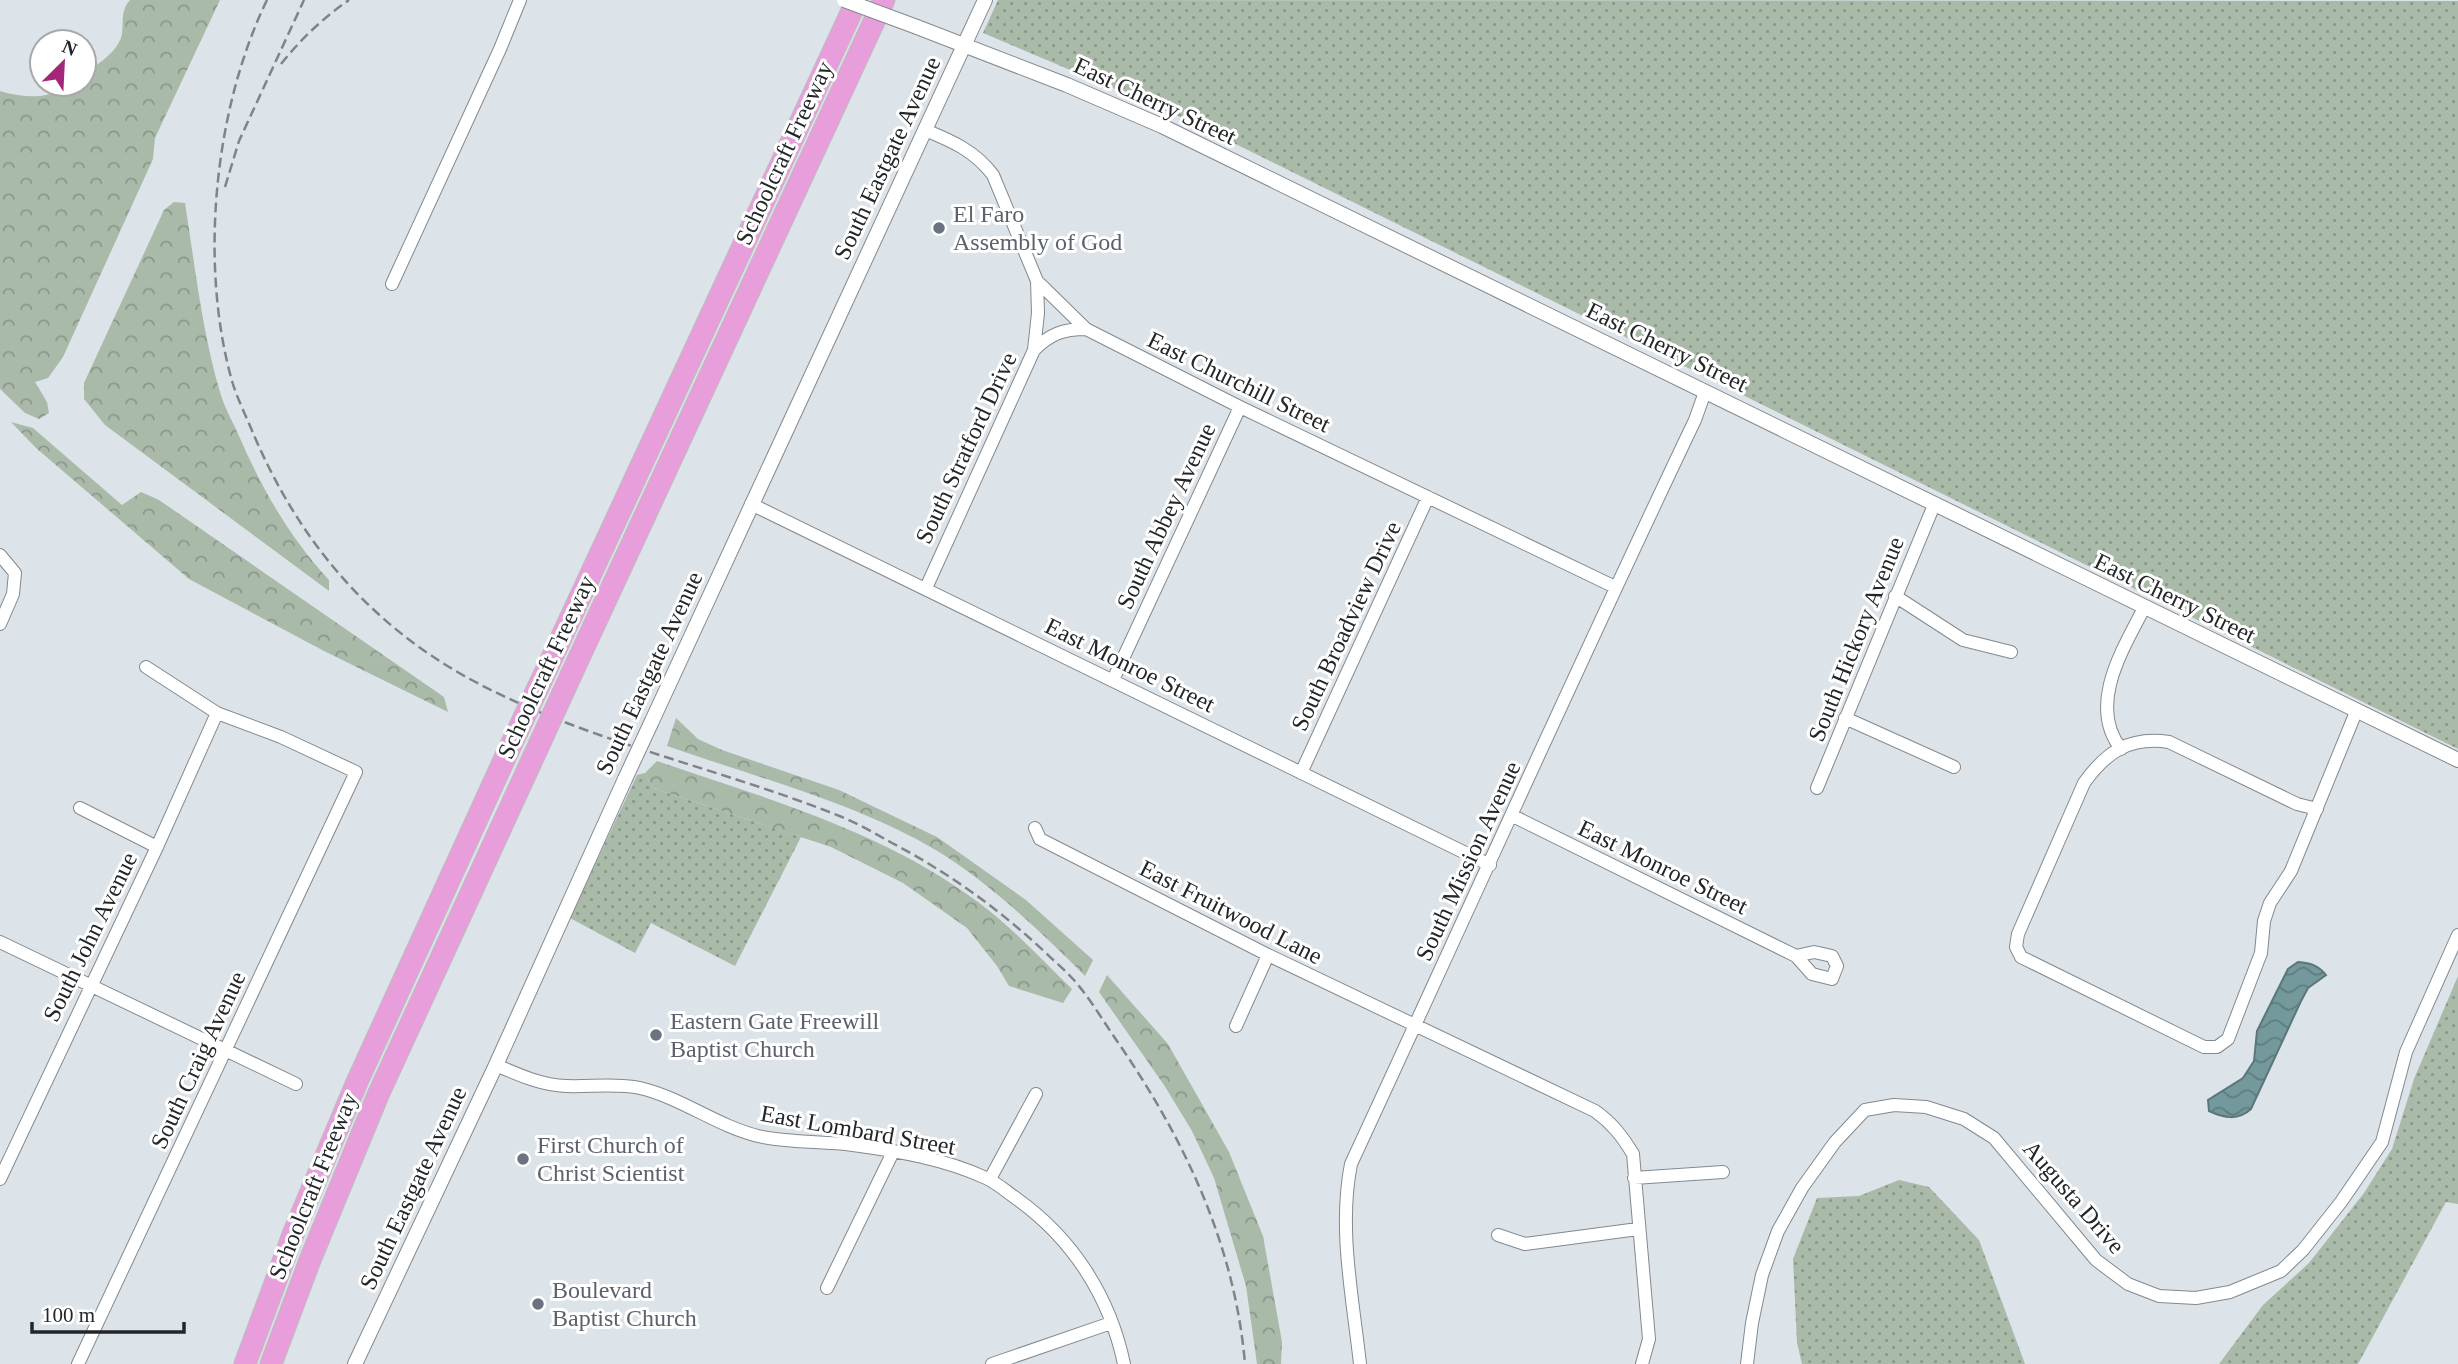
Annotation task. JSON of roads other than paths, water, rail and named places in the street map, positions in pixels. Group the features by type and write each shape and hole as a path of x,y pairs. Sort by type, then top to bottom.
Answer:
{"highway":[{"name":"Schoolcraft Freeway","path":"244,1364 294,1232 361,1073 857,0"},
{"name":"Schoolcraft Freeway","path":"271,1364 315,1248 388,1073 884,0"}],"street":[{"path":"392,284 520,0"},
{"name":"East Cherry Street","path":"844,0 1068,85 1162,126 2458,760"},
{"name":"South Eastgate Avenue","path":"355,1364 496,1065 625,779 985,0"},
{"name":"East Churchill Street","path":"925,130 962,146 984,162 1037,281 1086,329 1240,407 1615,587"},
{"name":"South Stratford Drive","path":"926,588 1034,350 1038,313 1037,281"},
{"path":"1034,350 1057,332 1086,329"},
{"name":"South Mission Avenue","path":"1360,1364 1345,1218 1351,1164 1513,816 1615,587 1695,420 1705,391"},
{"name":"South Abbey Avenue","path":"1114,680 1240,407"},
{"name":"South Broadview Drive","path":"1301,773 1429,497"},
{"name":"East Monroe Street","path":"751,505 1490,865"},
{"name":"South Hickory Avenue","path":"1817,788 1934,505"},
{"path":"0,555 15,573 13,594 0,624"},
{"path":"1895,596 1963,640 2011,652"},
{"path":"2121,749 2112,737 2106,707 2108,686 2144,608"},
{"path":"146,667 217,713"},
{"path":"2317,809 2297,804 2169,742 2136,741 2098,763 2084,783 2018,934 2016,947 2021,957 2204,1047 2217,1047 2228,1039 2261,953 2264,921 2270,903 2291,871 2317,809 2356,712"},
{"name":"South Craig Avenue","path":"78,1364 356,772 281,737 217,713"},
{"name":"South John Avenue","path":"0,1179 157,847 217,713"},
{"path":"1845,718 1954,767"},
{"path":"80,808 157,847"},
{"name":"East Monroe Street","path":"1513,816 1796,956"},
{"name":"East Fruitwood Lane","path":"1035,828 1040,839 1268,955 1595,1111 1609,1121 1622,1135 1633,1154 1649,1339 1642,1364"},
{"name":"Augusta Drive","path":"1747,1364 1762,1275 1778,1231 1802,1188 1835,1142 1865,1110 1894,1105 1926,1107 1964,1119 1994,1138 2096,1260 2128,1284 2159,1296 2196,1298 2230,1292 2281,1271 2303,1250 2341,1202 2382,1142 2406,1052 2458,935"},
{"path":"0,942 296,1084"},
{"path":"1236,1026 1268,955"},
{"name":"East Lombard Street","path":"496,1065 546,1084 618,1085 642,1089 732,1128 758,1136 787,1142 849,1145 893,1152 940,1161 990,1179 1035,1212 1067,1243 1091,1277 1111,1323 1124,1364"},
{"path":"990,1179 1036,1094"},
{"path":"827,1288 893,1152"},
{"path":"1634,1178 1723,1172"},
{"path":"1498,1235 1525,1244 1638,1229"},
{"path":"992,1364 1111,1323"}],"water":[{"path":"2298,962 2314,965 2326,975 2308,988 2251,1109 2231,1117 2209,1111 2208,1100 2243,1078 2254,1061 2257,1031 2288,969"}],"railway":[{"path":"267,0 249,43 224,138 217,188 216,287 222,336 236,394 271,472 314,542 367,604 432,656 468,678 558,720 795,799 848,820 953,879 1028,937 1070,976 1091,1002 1141,1078 1184,1154 1218,1235 1230,1277 1245,1364"},
{"path":"225,187 239,141 304,0"},
{"path":"281,64 313,29 349,0"}],"place":[{"name":"El Faro Assembly of God","path":"939,228"},
{"name":"Eastern Gate Freewill Baptist Church","path":"656,1035"},
{"name":"First Church of Christ Scientist","path":"523,1159"},
{"name":"Boulevard Baptist Church","path":"538,1304"}]}
